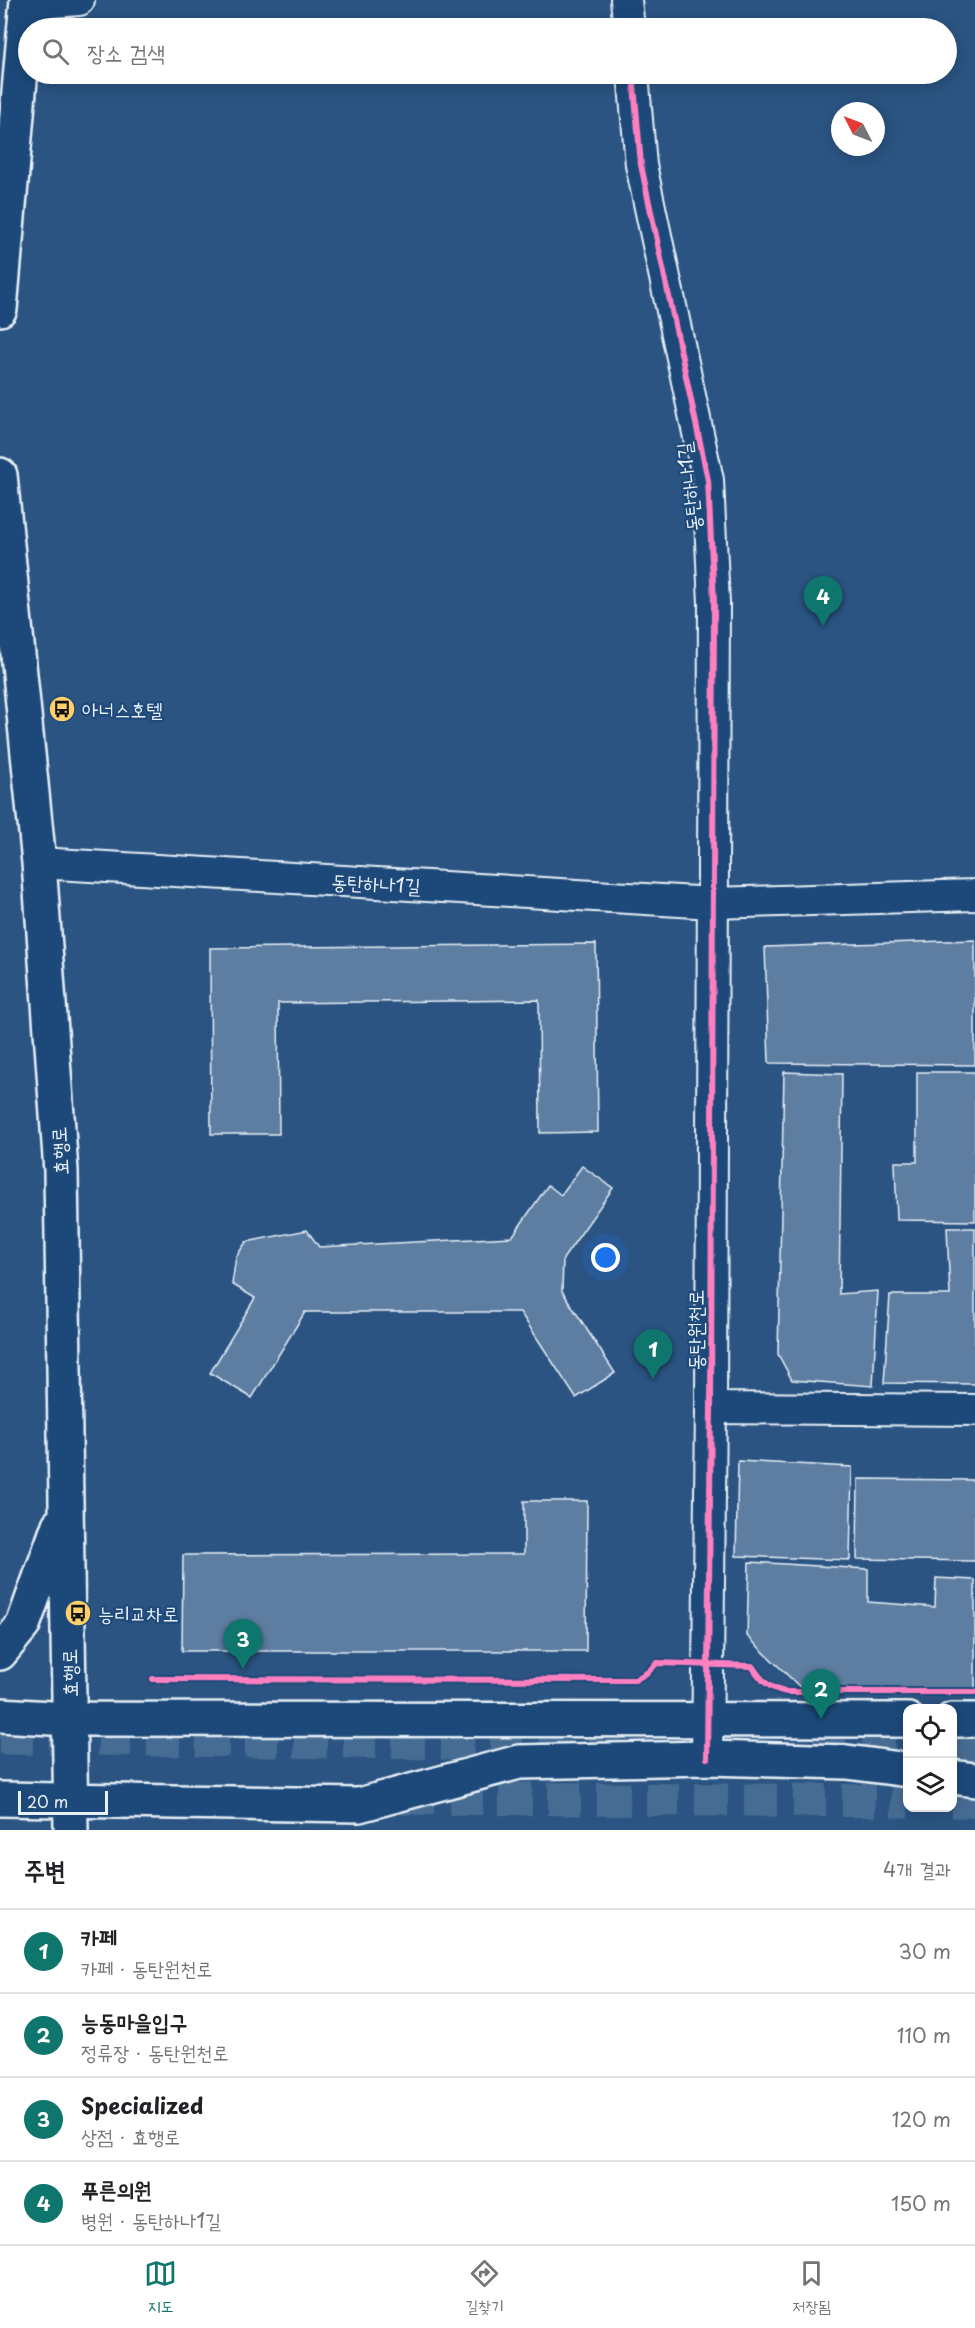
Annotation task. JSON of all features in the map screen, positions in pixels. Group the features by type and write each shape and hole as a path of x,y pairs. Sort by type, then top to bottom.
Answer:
{"main road":[{"path":"25,18 26,2"},
{"path":"0,309 19,84"},
{"name":"효행로","path":"0,475 39,863 61,1170 71,1815"},
{"path":"0,1653 23,1625 66,1507"},
{"path":"0,1715 69,1719 903,1719"},
{"path":"957,1720 975,1720"},
{"path":"0,1799 71,1815 359,1805 519,1762 707,1758 847,1762 903,1769"},
{"path":"957,1778 975,1780"}],"street":[{"path":"26,2 79,0"},
{"path":"626,0 627,18"},
{"name":"동탄하나1길","path":"634,84 641,165 708,480 714,603 712,903"},
{"name":"동탄하나1길","path":"39,863 712,903 975,895"},
{"name":"동탄원천로","path":"707,1758 711,1408 712,903"},
{"path":"711,1408 975,1410"}],"building":[{"path":"975,940 975,1065 769,1063 765,947"},
{"path":"596,944 598,1132 540,1133 539,1000 278,1003 279,1134 211,1134 210,948"},
{"path":"784,1072 842,1074 839,1294 878,1291 873,1386 792,1380 778,1354"},
{"path":"917,1072 975,1072 975,1221 897,1220 895,1162 917,1162"},
{"path":"582,1166 613,1188 563,1259 562,1291 615,1373 576,1398 520,1312 305,1312 252,1398 210,1373 255,1298 232,1284 236,1257 246,1242 307,1230 319,1247 512,1237 548,1185 561,1195"},
{"path":"947,1228 975,1228 975,1384 884,1383 890,1295 950,1295"},
{"path":"738,1461 852,1467 850,1560 736,1556"},
{"path":"858,1479 975,1480 975,1561 857,1559"},
{"path":"524,1501 587,1501 586,1651 182,1651 183,1555 524,1554"},
{"path":"749,1562 868,1569 868,1602 935,1607 936,1578 975,1580 975,1690 802,1689 747,1636"}],"tunnel":[{"path":"0,1738 630,1745"},
{"path":"813,1746 903,1747"},
{"path":"957,1748 975,1748"},
{"path":"401,1798 903,1801"},
{"path":"957,1801 975,1801"}],"cycle path":[{"path":"634,84 641,165 708,480 714,603 711,1408 707,1758"},
{"path":"153,1679 635,1680 657,1663 752,1666 766,1684 787,1692 975,1692"}],"place":[{"name":"푸른의원","path":"823,626"},
{"name":"아너스호텔","path":"62,709"},
{"name":"카페","path":"653,1379"},
{"name":"능리교차로","path":"78,1613"},
{"name":"Specialized","path":"243,1669"},
{"name":"능동마을입구","path":"821,1719"}]}
